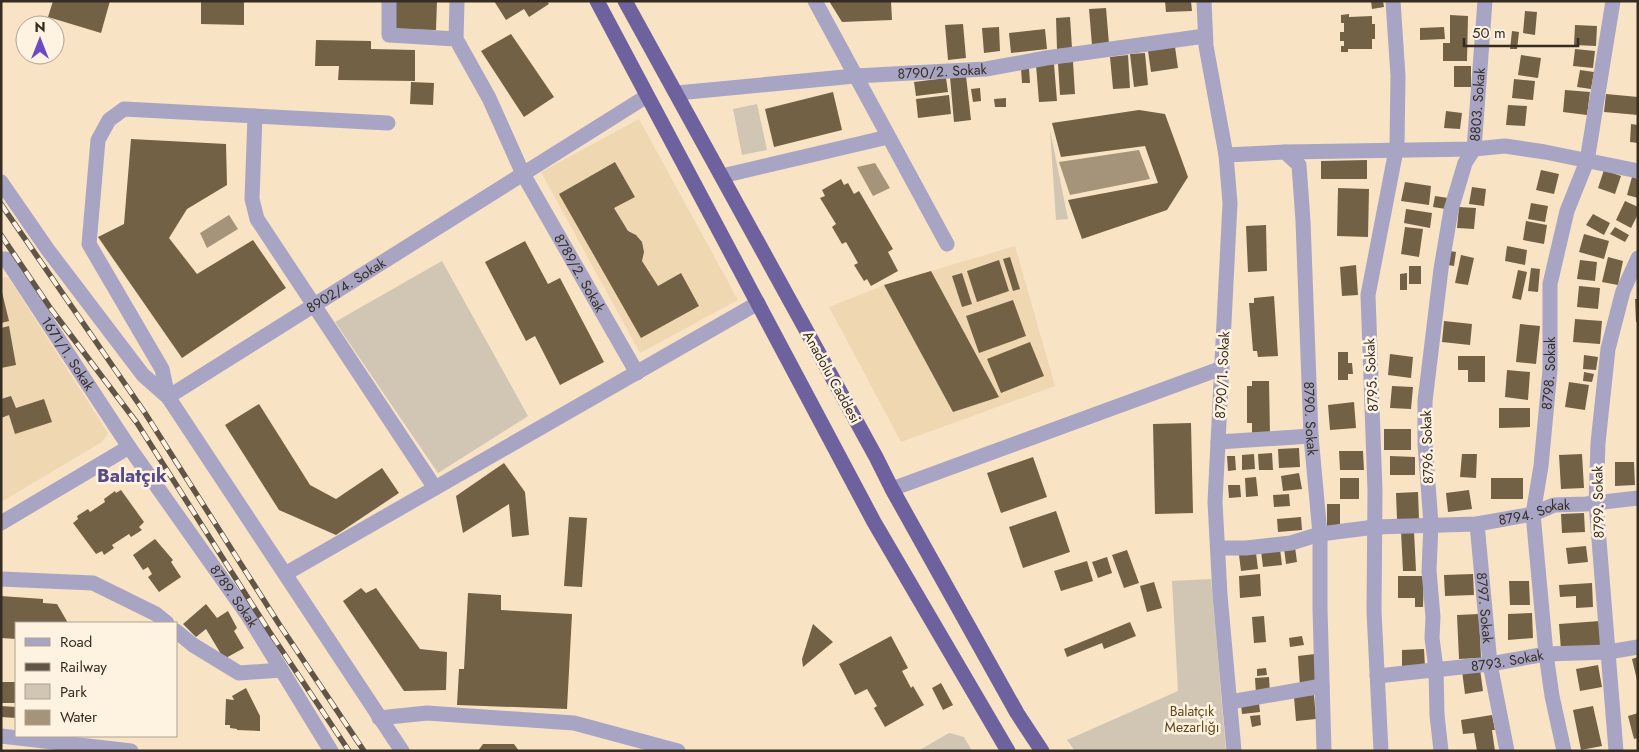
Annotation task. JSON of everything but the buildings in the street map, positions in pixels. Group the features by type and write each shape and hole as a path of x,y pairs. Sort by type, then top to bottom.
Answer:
{"highway":[{"path":"597,1 874,522 1008,751"},
{"name":"Anadolu Caddesi","path":"625,1 892,489 1018,713 1042,751"}],"street":[{"path":"388,1 389,35 456,39"},
{"path":"457,1 456,39 489,98 523,174"},
{"path":"815,1 854,76 947,244"},
{"name":"8790/1. Sokak","path":"1204,1 1205,36 1226,155 1230,204 1215,502 1234,751"},
{"name":"8795. Sokak","path":"1381,751 1374,612 1374,430 1368,296 1396,150 1398,76 1393,1"},
{"name":"8803. Sokak","path":"1474,149 1485,1"},
{"name":"8798. Sokak","path":"1564,751 1552,696 1546,654 1533,514 1541,466 1550,370 1550,284 1567,211 1588,161 1613,1"},
{"name":"8790/2. Sokak","path":"677,93 854,76 986,69 1046,58 1205,36"},
{"name":"8902/4. Sokak","path":"168,397 647,96"},
{"path":"168,397 162,369 89,244 98,140 109,120 124,109 388,123"},
{"path":"255,116 252,200 256,219 435,488"},
{"path":"722,176 888,137"},
{"path":"1226,155 1285,152 1474,149 1505,146 1638,171"},
{"name":"8796. Sokak","path":"1441,751 1437,715 1436,669 1432,638 1433,617 1429,571 1431,524 1425,444 1425,401 1441,269 1451,210 1465,163 1474,149"},
{"name":"8790. Sokak","path":"1285,152 1299,165 1303,221 1312,436 1320,534 1324,751"},
{"name":"8789/2. Sokak","path":"523,174 637,373"},
{"path":"1,182 48,250 143,375 168,397 402,751"},
{"name":"8799. Sokak","path":"1616,751 1596,503 1598,443 1608,350 1623,291 1638,258"},
{"name":"1671/1. Sokak","path":"4,259 128,446"},
{"path":"285,574 758,303"},
{"path":"892,489 1222,368"},
{"path":"1218,442 1312,436"},
{"path":"1,523 128,446"},
{"name":"8789. Sokak","path":"128,446 249,617 331,751"},
{"name":"8794. Sokak","path":"1320,534 1375,527 1476,524 1533,514 1554,504 1596,503 1638,498"},
{"name":"8797. Sokak","path":"1476,524 1490,664 1507,751"},
{"path":"1218,548 1246,548 1291,543 1320,534"},
{"path":"1,579 93,583 156,614 166,622"},
{"path":"178,633 193,645 239,673 281,670"},
{"name":"8793. Sokak","path":"1377,676 1490,664 1546,654 1608,652 1638,647"},
{"path":"1230,702 1322,686"},
{"path":"379,718 426,713 574,723 625,744 678,751"},
{"path":"1,736 62,747 131,751"}],"shaded area":[{"path":"639,119 738,300 640,353 541,172"},
{"path":"1015,246 1055,386 901,442 829,307 884,285"},
{"path":"8,277 108,433 102,442 1,502 1,278"}],"green space":[{"path":"757,104 767,150 742,155 733,109"},
{"path":"1050,130 1068,219 1056,220"},
{"path":"442,261 528,416 438,473 335,322"},
{"name":"Balatçık Mezarlığı","path":"1211,579 1226,751 1075,751 1067,740 1178,691 1172,581"},
{"path":"949,733 964,737 972,751 918,751"}],"water":[{"path":"1139,150 1150,179 1070,195 1059,162"},
{"path":"875,163 890,188 873,196 857,167"},
{"path":"229,215 238,229 207,248 200,233"}],"railway":[{"path":"1,204 145,413 279,624 364,751"},
{"path":"1,235 51,309 137,423 269,631 349,751"}],"district":[{"name":"Balatçık","path":"132,475"}]}
